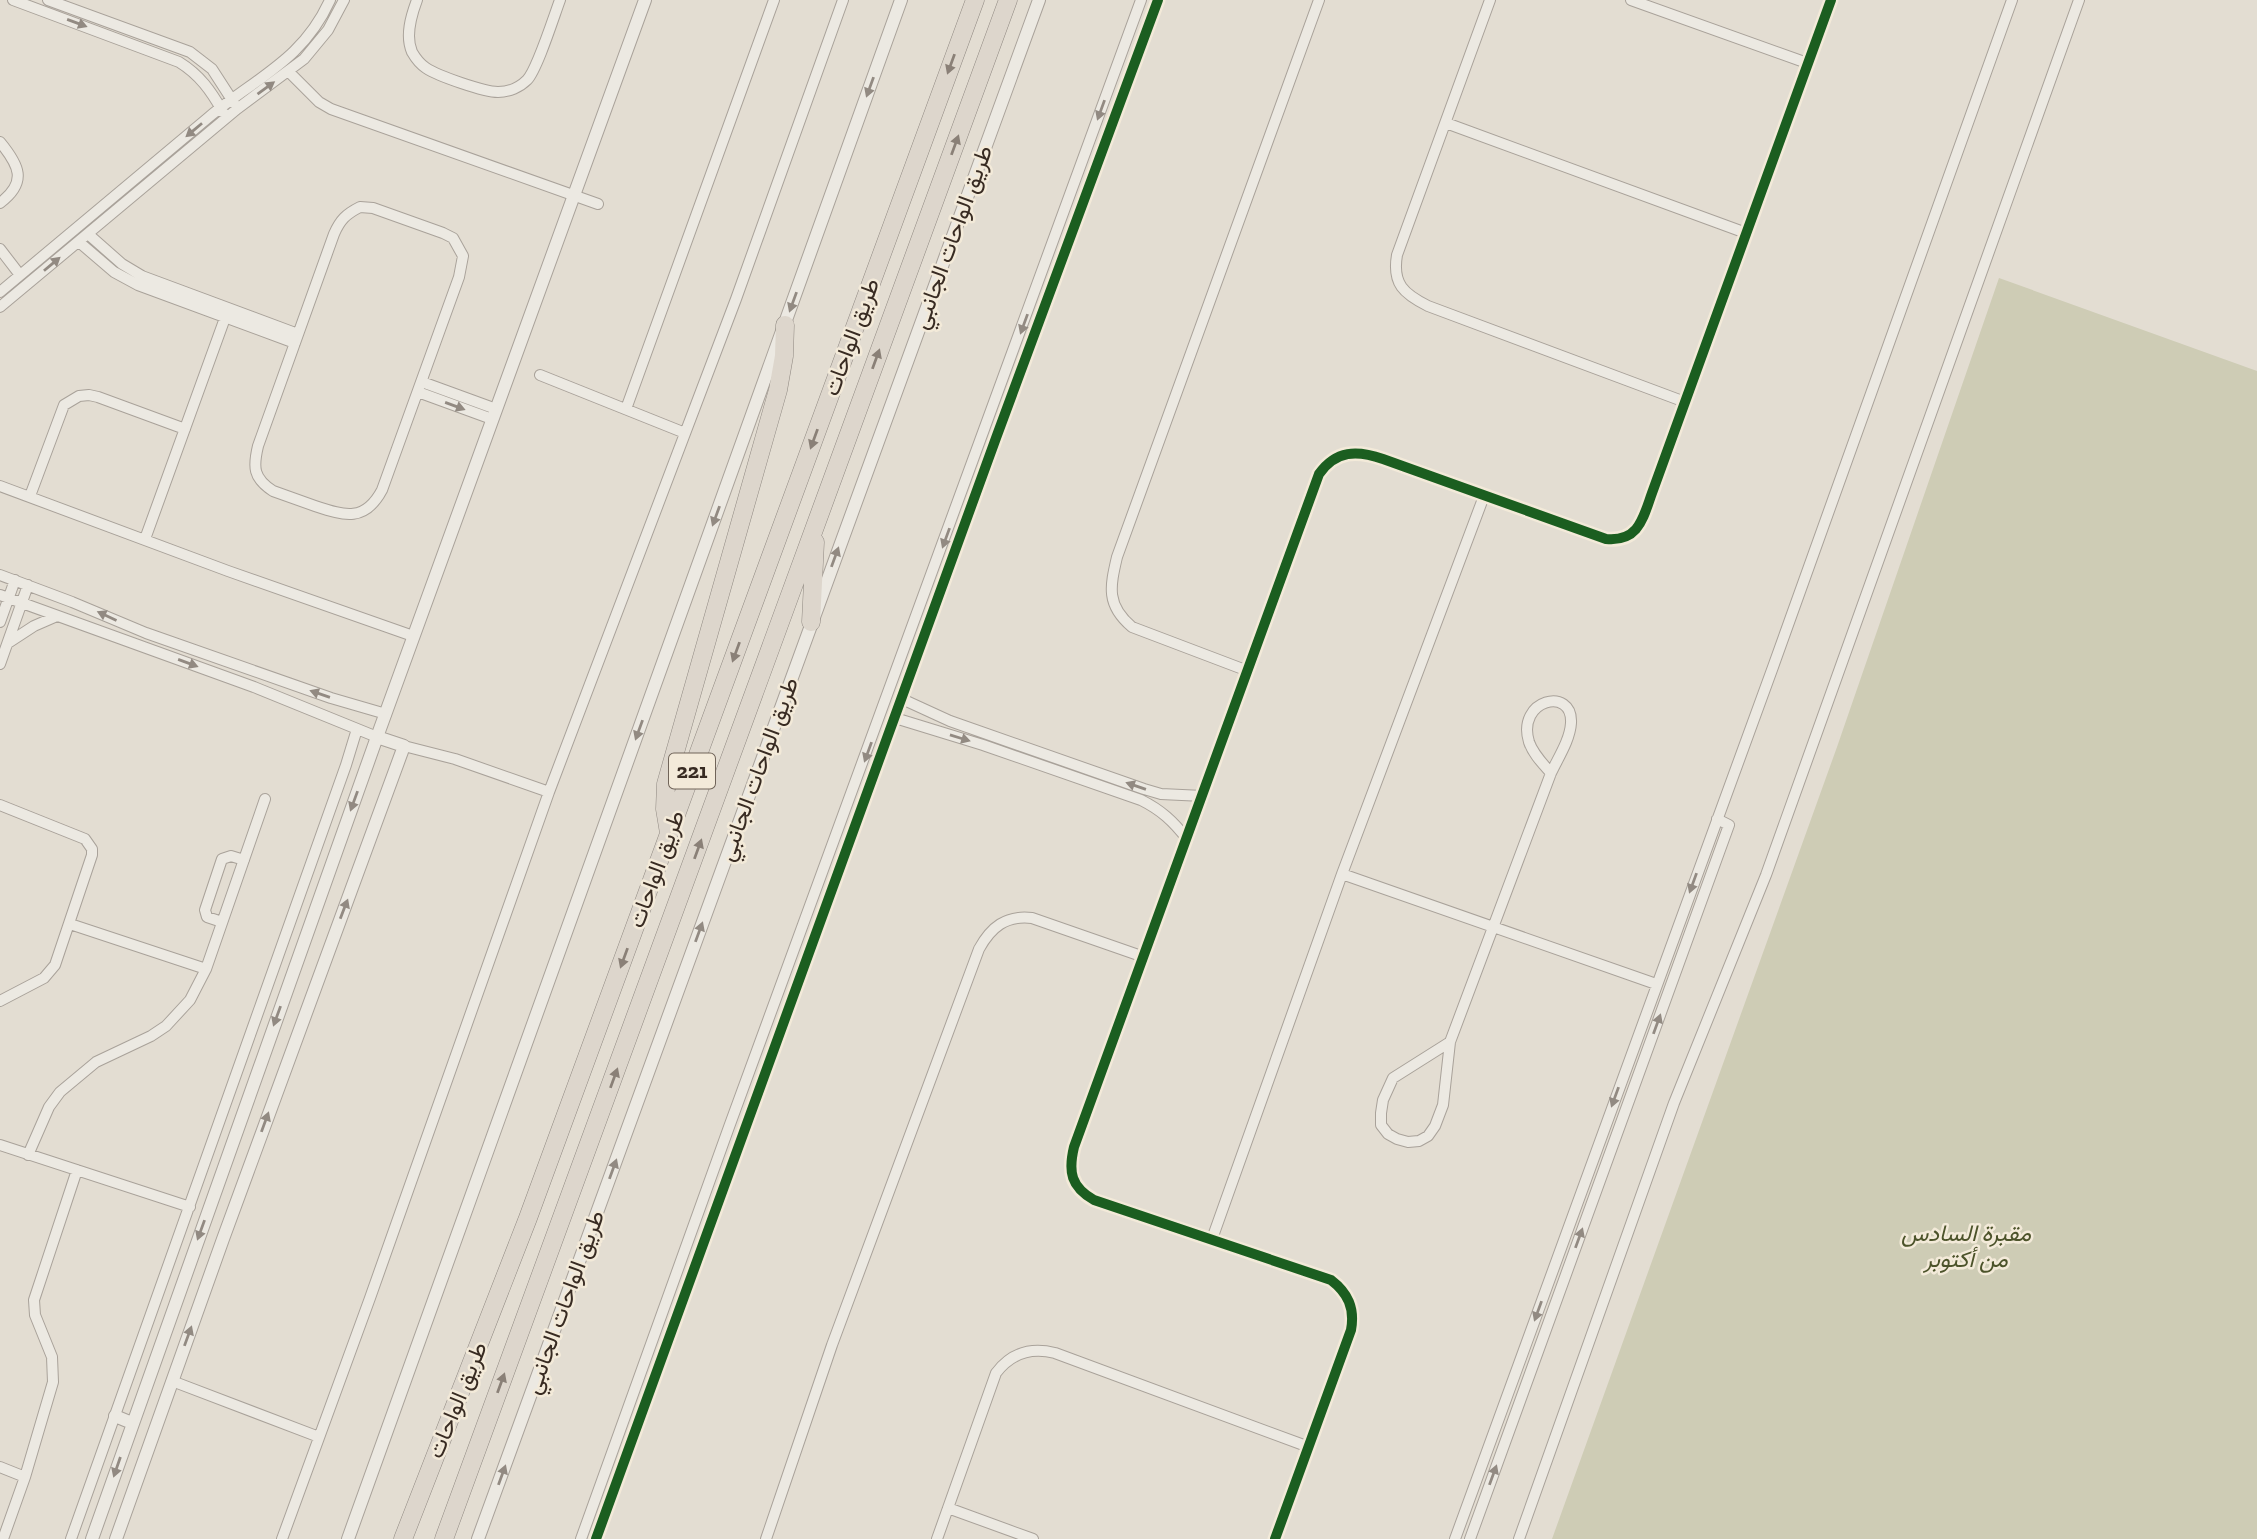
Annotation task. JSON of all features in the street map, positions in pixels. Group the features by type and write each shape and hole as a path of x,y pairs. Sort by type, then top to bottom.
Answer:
{"highway":[{"name":"طريق الواحات","path":"403,1539 528,1218 975,0"},
{"name":"طريق الواحات","path":"443,1539 1008,0"},
{"path":"669,835 665,809 666,784 778,390 784,356 785,325"},
{"path":"811,622 816,522"},
{"path":"528,1218 538,1229 549,1231 559,1228"},
{"path":"398,1539 411,1516"}],"street":[{"path":"13,0 173,59 199,76 227,118"},
{"path":"48,0 190,52 205,62 220,80 234,104"},
{"path":"0,307 227,118 234,104 296,51 316,27 330,0"},
{"path":"0,292 220,107 234,104 289,72 317,45 344,0"},
{"path":"417,0 410,23 409,40 418,61 436,73 499,92 516,88 530,77 560,0"},
{"path":"92,1539 413,636 645,0"},
{"path":"626,409 774,0"},
{"path":"282,1539 549,792 741,286 843,0"},
{"name":"طريق الواحات الجانبي","path":"478,1539 1039,0"},
{"path":"581,1539 1141,0"},
{"path":"596,1539 1158,0"},
{"path":"1248,671 1132,628 1119,614 1114,603 1111,580 1117,557 1319,0"},
{"path":"1490,0 1397,255 1396,274 1400,285 1408,295 1437,309 1685,401"},
{"path":"1631,0 1807,64"},
{"path":"1275,1539 1352,1330 1351,1305 1340,1287 1331,1280 1083,1194 1071,1170 1074,1147 1319,474 1334,458 1360,453 1606,539 1616,540 1630,536 1640,524 1831,0"},
{"path":"1455,1539 2012,0"},
{"path":"1519,1539 1674,1103 1766,875 2079,0"},
{"path":"348,1539 785,325 896,3"},
{"path":"173,59 178,46"},
{"path":"289,72 319,102 331,109 598,204"},
{"path":"1112,79 1127,85"},
{"path":"1446,124 1746,233"},
{"path":"0,142 17,165 18,175 13,192 0,203"},
{"path":"360,207 373,208 443,233 453,238 463,256 462,267 420,387 382,490 376,502 367,510 341,514 273,491 263,484 256,474 254,462 258,446 334,234 347,213 360,207"},
{"path":"88,234 122,264 164,290 225,318 297,338"},
{"path":"79,242 123,278 297,338"},
{"path":"0,249 20,275"},
{"path":"1908,288 1921,293"},
{"path":"145,539 225,318"},
{"path":"540,374 685,433"},
{"path":"420,387 494,414"},
{"path":"30,496 65,405 71,399 89,395 98,397 186,429"},
{"path":"0,486 413,636"},
{"path":"1212,1239 1342,874 1484,496"},
{"path":"0,575 146,633 331,698 386,714"},
{"path":"0,622 4,596 15,580"},
{"path":"0,664 28,585"},
{"path":"4,596 254,687 377,737 455,759 549,792"},
{"path":"8,643 34,626 57,616"},
{"path":"902,699 950,721 1144,789 1161,794 1203,796"},
{"path":"1450,1042 1393,1078 1383,1100 1381,1113 1381,1125 1388,1134 1408,1142 1419,1141 1428,1136 1435,1126 1443,1105 1450,1042 1571,723 1567,709 1555,701 1535,707 1528,722 1527,733 1533,752 1551,773"},
{"path":"895,718 995,749 1141,800 1173,821 1186,839"},
{"path":"71,1539 357,729"},
{"path":"116,1539 404,746"},
{"path":"28,1155 49,1107 60,1092 96,1062 152,1036 166,1026 190,1000 206,969 265,799"},
{"path":"0,805 79,836 89,844 93,855 51,972 1,1000"},
{"path":"1470,1539 1729,825 1717,820"},
{"path":"222,922 207,917 205,910 222,859 231,856 244,860"},
{"path":"1342,874 1656,984"},
{"path":"809,911 824,916"},
{"path":"766,1539 832,1345 985,936 1007,919 1032,918 1144,957"},
{"path":"70,924 206,969"},
{"path":"729,1127 744,1134"},
{"path":"0,1145 190,1207"},
{"path":"3,1539 25,1477 53,1382 52,1357 35,1315 33,1300 76,1170"},
{"path":"1575,1210 1588,1215"},
{"path":"937,1539 996,1373 1009,1360 1025,1352 1034,1350 1055,1353 1309,1447"},
{"path":"172,1381 318,1437"},
{"path":"115,1416 132,1423"},
{"path":"0,1467 25,1477"},
{"path":"948,1508 1034,1539"}],"green space":[{"name":"مقبرة السادس من أكتوبر","path":"1999,278 2257,371 2257,1539 1552,1539 1837,747"}],"cycle path":[{"path":"596,1539 1158,0"},
{"path":"1275,1539 1351,1330 1349,1302 1342,1290 1331,1280 1094,1200 1080,1190 1073,1178 1071,1164 1074,1147 1319,474 1340,456 1364,454 1606,539 1626,537 1633,532 1646,511 1831,0"}]}
